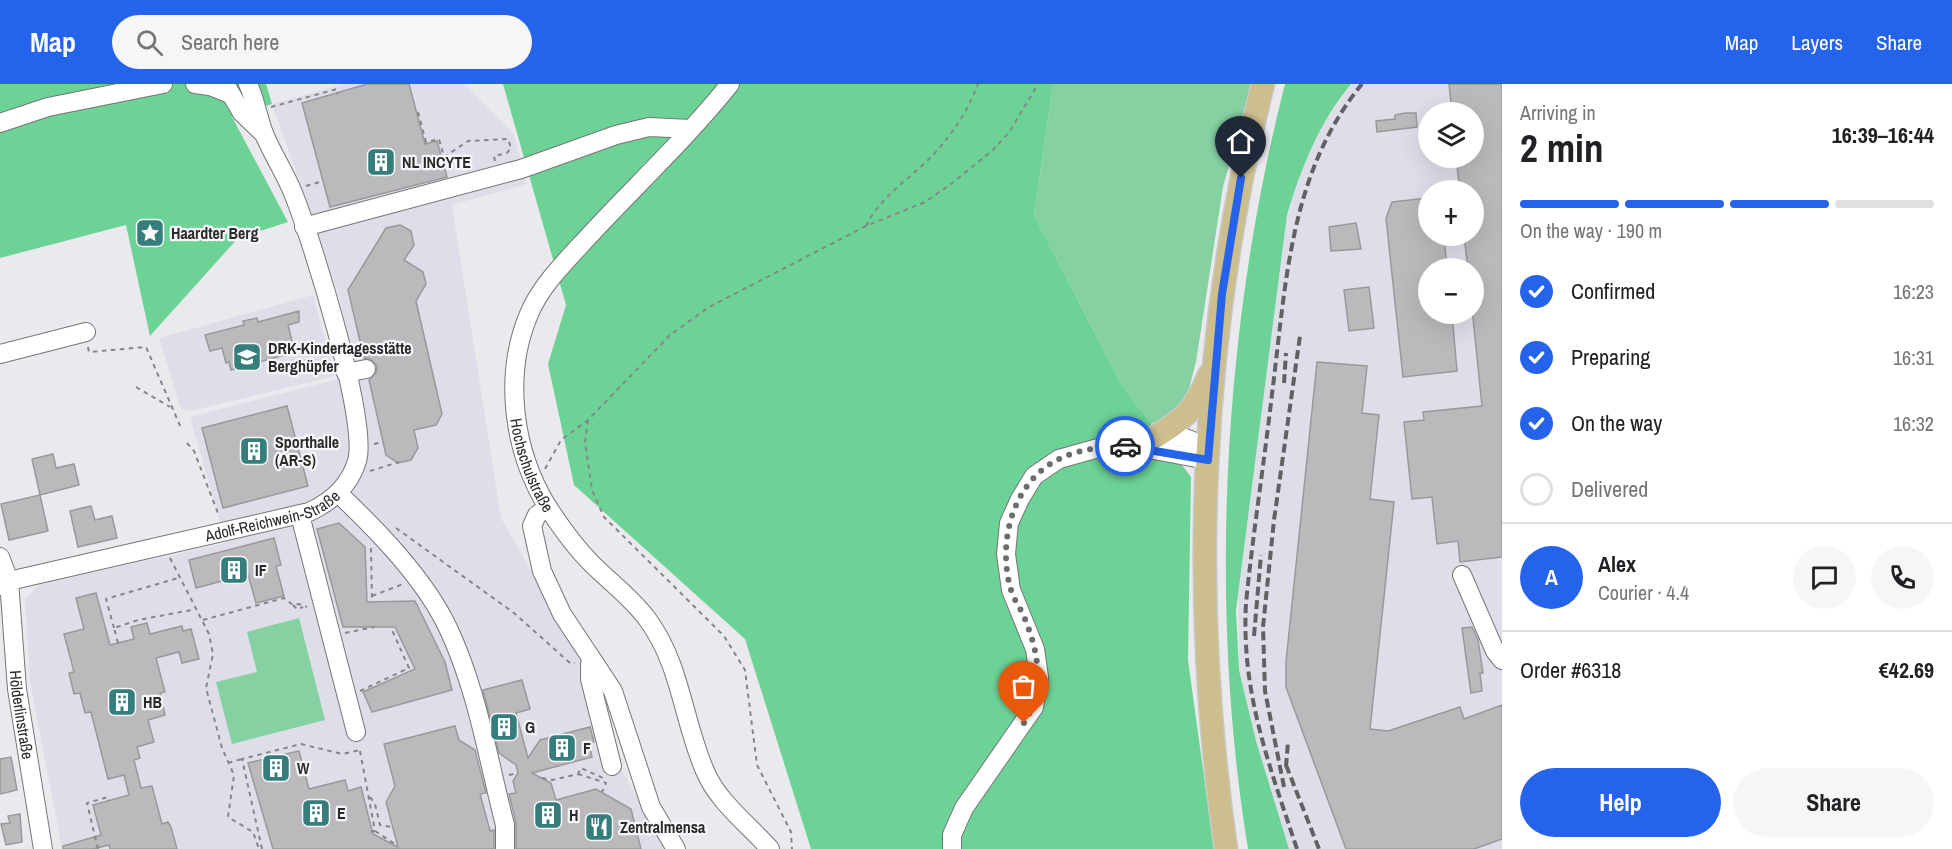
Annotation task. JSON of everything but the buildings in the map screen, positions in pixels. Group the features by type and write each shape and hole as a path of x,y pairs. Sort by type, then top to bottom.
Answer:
{"main road":[{"path":"1226,849 1210,704 1205,593 1208,460 1216,360 1234,213 1263,84"},
{"path":"1142,442 1185,418 1194,407 1216,360"}],"street":[{"path":"0,123 48,107 163,84"},
{"name":"Adolf-Reichwein-Straße","path":"195,84 227,89 243,113 264,134"},
{"name":"Adolf-Reichwein-Straße","path":"5,583 300,514 320,507 338,494 357,461 360,447 359,423 304,227 293,193 264,134 257,103 248,84"},
{"name":"Hochschulstraße","path":"729,84 691,129 558,270 530,313 517,353 515,388 517,432 537,488 548,507 590,562 647,618 674,665 705,773 717,791 770,849"},
{"path":"304,227 365,206 499,176 616,135 649,127 691,129"},
{"path":"0,354 86,332"},
{"path":"346,373 366,369"},
{"path":"952,849 952,836 964,808 1034,707 1039,676 1035,649 1011,590 1006,554 1009,523 1034,476 1059,459 1102,447 1142,442 1176,456 1208,460"},
{"path":"338,494 388,533 435,605 452,638 469,681 505,825 505,849"},
{"path":"548,507 537,515 532,526 542,572 562,614 612,691 642,785 661,825 676,849"},
{"path":"300,514 356,732"},
{"name":"Hölderlinstraße","path":"0,557 17,689 43,849"},
{"path":"1462,575 1495,651 1502,660"},
{"path":"592,663 590,679 612,766"},
{"path":"661,825 662,849"}],"path":[{"path":"866,226 883,199 946,140 970,104 978,84"},
{"path":"537,488 561,440 588,420 670,334 709,307 866,226 925,202 974,167 1010,131 1038,84"},
{"path":"271,107 337,89 338,94"},
{"path":"418,112 426,142 439,139 444,157 468,141 508,139 512,146 509,151 494,156 499,176"},
{"path":"90,352 146,347 181,428"},
{"path":"136,387 170,406"},
{"path":"588,420 585,442 592,490 604,517 724,636 745,670 747,699 758,765 791,832 792,849"},
{"path":"187,443 194,451 220,519"},
{"path":"382,468 399,462"},
{"path":"372,602 370,549 388,533 514,613 570,663 592,663"},
{"path":"168,545 178,578 203,620 213,654 206,688 222,748 234,775 228,817 253,832 260,849"},
{"path":"118,643 106,599 178,578"},
{"path":"372,596 404,584"},
{"path":"203,620 284,598 293,605 299,604 304,607"},
{"path":"114,628 138,620 197,609"},
{"path":"362,630 374,627"},
{"path":"347,698 409,668 392,630"},
{"path":"228,763 301,744 342,754 360,750 370,797 375,804 380,825 392,827"},
{"path":"242,759 260,849"},
{"path":"578,774 581,768"},
{"path":"542,778 552,780 578,774 606,783 602,792"},
{"path":"98,849 87,803 108,797 109,801"},
{"path":"370,797 368,806 375,831 395,844"},
{"path":"370,832 375,831"}],"shaded area":[{"path":"344,84 465,84 514,135 527,184 452,205 501,518 597,686 616,759 666,849 62,849 30,682 25,599 36,587 45,583 226,543 190,417 338,379 356,368 338,292 272,104"},
{"path":"1351,84 1502,84 1502,849 1289,849 1256,741 1239,670 1238,593 1287,215 1301,168 1323,125"},
{"name":"DRK-Kindertagesstätte Berghüpfer","path":"313,295 335,376 191,411 181,409 159,338"}],"green space":[{"path":"0,84 266,84 272,104 232,117 288,222 238,238 150,336 126,225 0,258"},
{"path":"503,84 1053,84 1034,215 1121,384 1191,477 1188,660 1214,849 811,849 745,639 574,485 548,364 566,305"},
{"path":"1053,84 1251,84 1223,187 1196,362 1186,400 1171,415 1151,424 1121,384 1034,215"},
{"path":"1285,84 1351,84 1329,114 1312,146 1287,215 1236,610 1239,670 1256,741 1289,849 1248,849 1236,756 1228,660 1226,563 1228,465 1247,271 1264,176"},
{"path":"299,618 325,720 232,744 216,682 257,672 247,632"}],"railway":[{"path":"1297,849 1259,728 1248,667 1246,603 1287,271 1295,232 1305,192 1319,155 1338,118 1362,84"},
{"path":"1284,787 1265,691 1263,627 1274,520 1300,336"},
{"path":"1284,383 1286,353"},
{"path":"1254,636 1261,555"},
{"path":"1286,767 1288,742"},
{"path":"1286,765 1319,849"}],"way so far":[{"path":"1024,723 1034,707 1039,676 1035,649 1025,619 1011,590 1006,554 1009,523 1034,476 1046,467 1076,453 1102,447 1125,446"}],"place":[{"name":"NL INCYTE","path":"381,162"},
{"name":"Haardter Berg","path":"150,233"},
{"name":"DRK-Kindertagesstätte Berghüpfer","path":"247,357"},
{"name":"Sporthalle (AR-S)","path":"254,451"},
{"name":"IF","path":"234,570"},
{"name":"HB","path":"122,702"},
{"name":"G","path":"504,727"},
{"name":"F","path":"562,748"},
{"name":"W","path":"276,768"},
{"name":"E","path":"316,813"},
{"name":"H","path":"548,815"},
{"name":"Zentralmensa","path":"599,827"}],"route":[{"path":"1125,446 1131,445 1176,456 1208,460 1218,327 1226,263 1241,178"}]}
